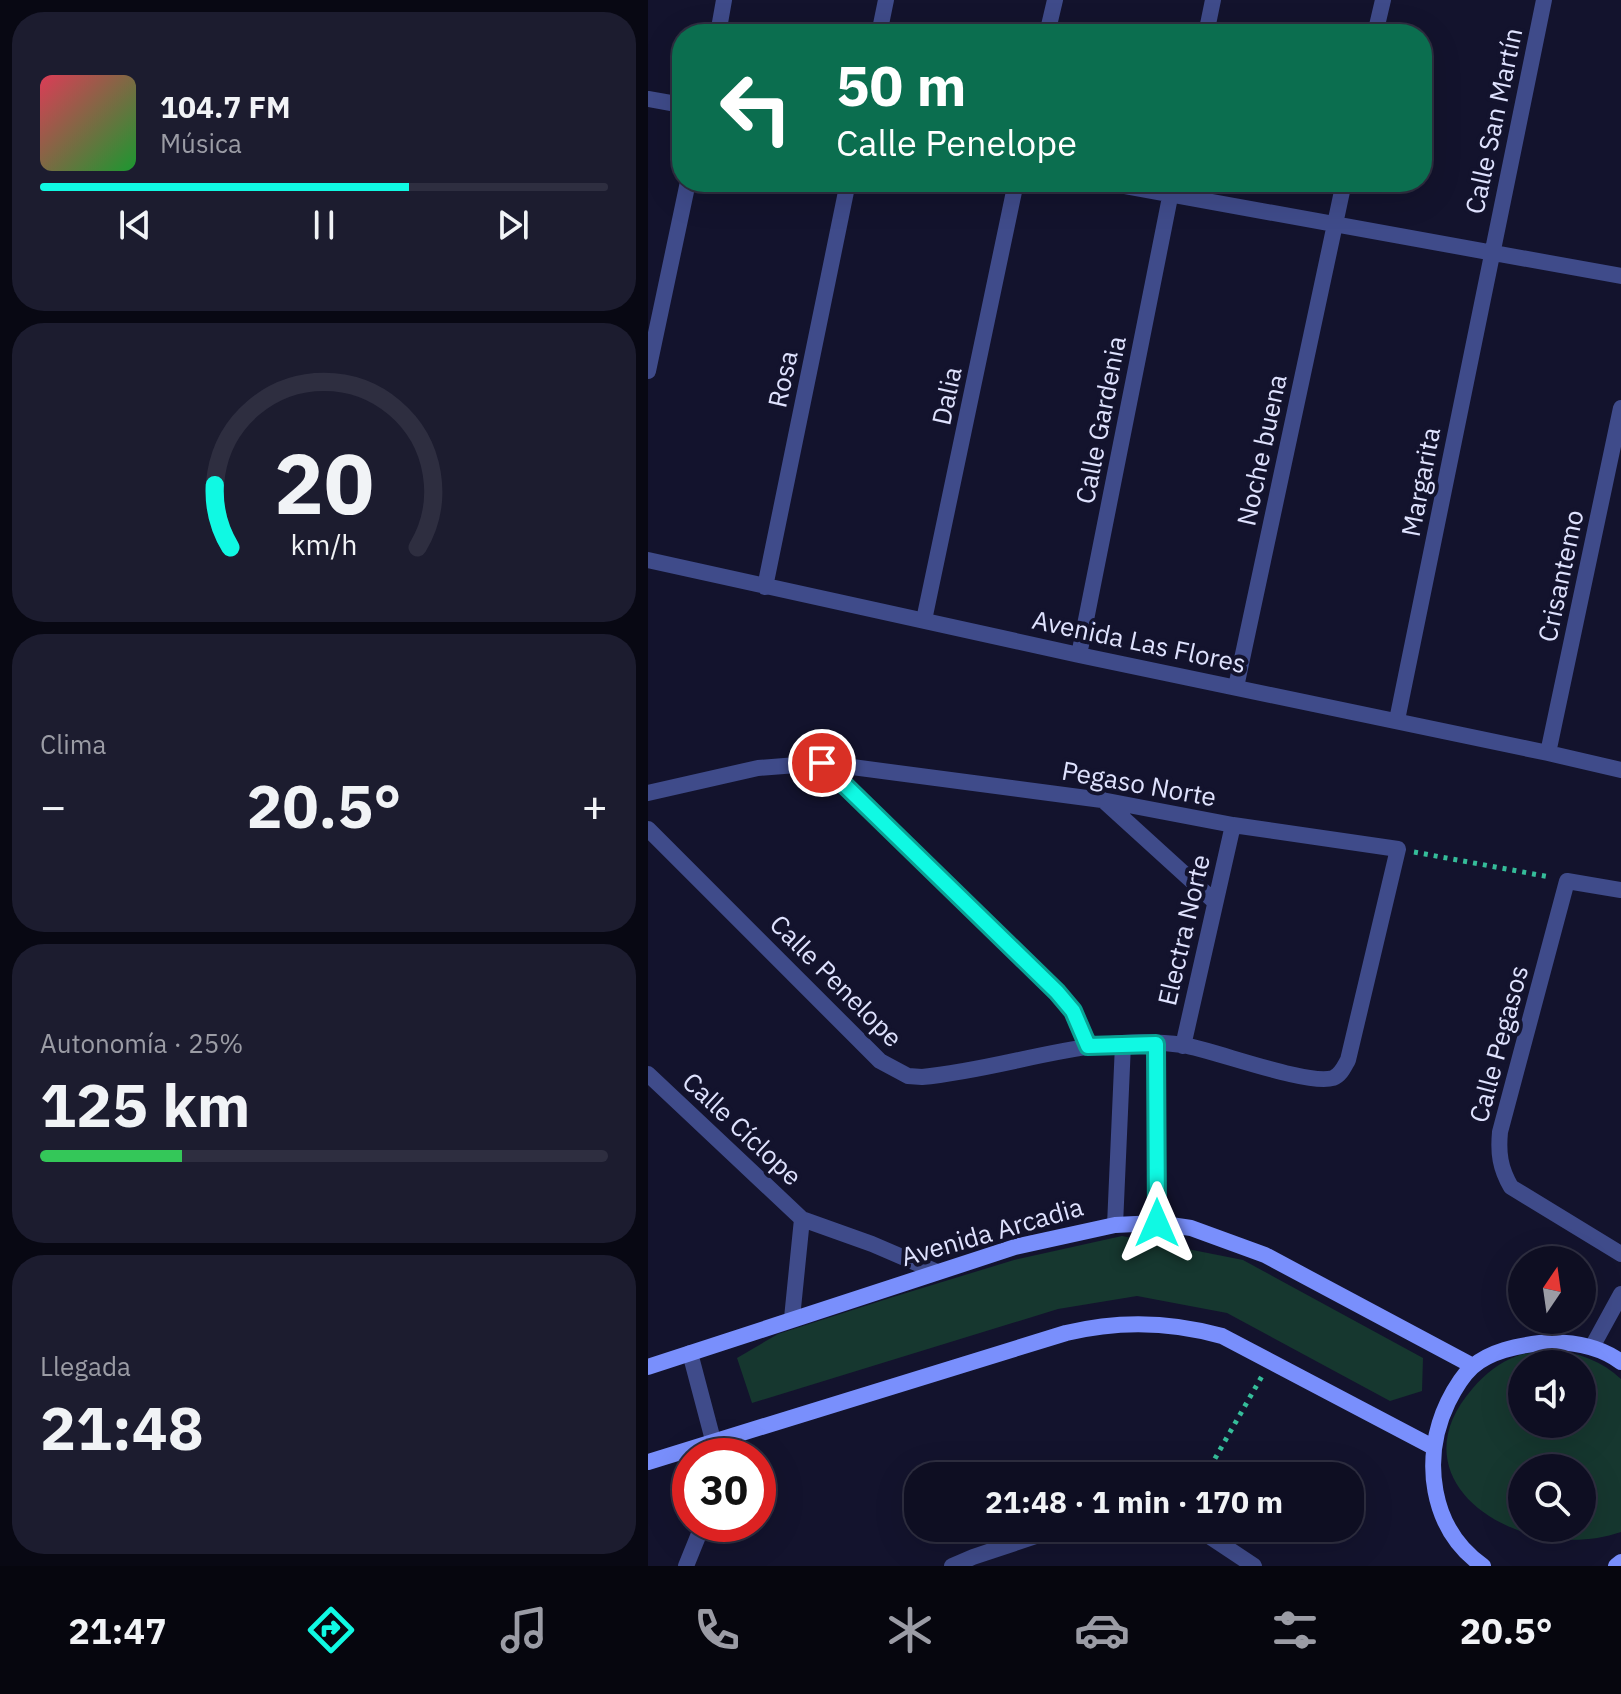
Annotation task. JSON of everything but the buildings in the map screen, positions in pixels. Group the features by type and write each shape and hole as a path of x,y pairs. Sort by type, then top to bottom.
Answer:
{"street":[{"path":"720,24 724,0"},
{"path":"881,24 886,0"},
{"path":"1049,24 1055,0"},
{"path":"1208,24 1213,0"},
{"path":"1377,24 1383,0"},
{"name":"Calle San Martín","path":"1491,252 1544,0"},
{"path":"648,99 672,103"},
{"path":"648,371 686,192"},
{"name":"Rosa","path":"765,587 846,192"},
{"name":"Dalia","path":"924,620 1014,192"},
{"name":"Calle Gardenia","path":"1079,655 1170,192"},
{"path":"1189,192 1335,224 1621,276"},
{"name":"Noche buena","path":"1236,687 1342,192"},
{"name":"Margarita","path":"1397,720 1491,252"},
{"name":"Crisantemo","path":"1548,753 1621,408"},
{"name":"Avenida Las Flores","path":"648,560 1621,770"},
{"path":"822,763 1057,992 1073,1011 1088,1046"},
{"name":"Pegaso Norte","path":"648,793 758,768 822,763 1102,800 1233,825 1398,849"},
{"path":"1102,800 1214,901"},
{"name":"Electra Norte","path":"1183,1046 1233,825"},
{"name":"Calle Penelope","path":"648,829 880,1061 908,1076 942,1075 1088,1046 1123,1044 1183,1046 1282,1072 1325,1079 1342,1072 1348,1060 1398,849"},
{"path":"1567,881 1621,890"},
{"name":"Calle Pegasos","path":"1567,881 1500,1132 1499,1159 1511,1187 1621,1254"},
{"path":"1115,1225 1123,1044"},
{"path":"1156,1044 1157,1223"},
{"name":"Calle Cíclope","path":"648,1074 802,1219"},
{"path":"792,1318 802,1219 935,1271"},
{"name":"Avenida Arcadia","path":"648,1367 1015,1247 1115,1225 1157,1223 1191,1228 1265,1255 1473,1366"},
{"path":"1592,1347 1621,1294"},
{"path":"745,1438 1091,1327 1128,1323 1191,1327 1222,1336 1433,1447"},
{"path":"1483,1566 1459,1543 1437,1502 1432,1476 1433,1447 1442,1415 1456,1385 1473,1366 1499,1352 1522,1345 1557,1342 1592,1347 1621,1362"},
{"path":"690,1353 711,1438"},
{"path":"648,1462 672,1457"},
{"path":"686,1566 696,1542"},
{"path":"952,1566 1018,1542"},
{"path":"1218,1542 1254,1566"},
{"path":"1616,1566 1621,1562"}],"path":[{"path":"1398,849 1567,881"},
{"path":"1213,1462 1272,1360"}],"green space":[{"path":"1122,1236 1243,1260 1423,1358 1422,1391 1390,1401 1227,1313 1137,1296 1058,1309 752,1403 737,1358 778,1334 1014,1260"},
{"path":"1508,1361 1508,1438 1596,1438 1596,1362 1621,1379 1621,1532 1596,1537 1596,1454 1508,1454 1508,1525 1478,1508 1457,1484 1447,1455 1451,1423 1473,1388 1493,1369"}],"route":[{"path":"822,763 1057,992 1073,1011 1088,1046 1156,1044 1157,1223"}]}
